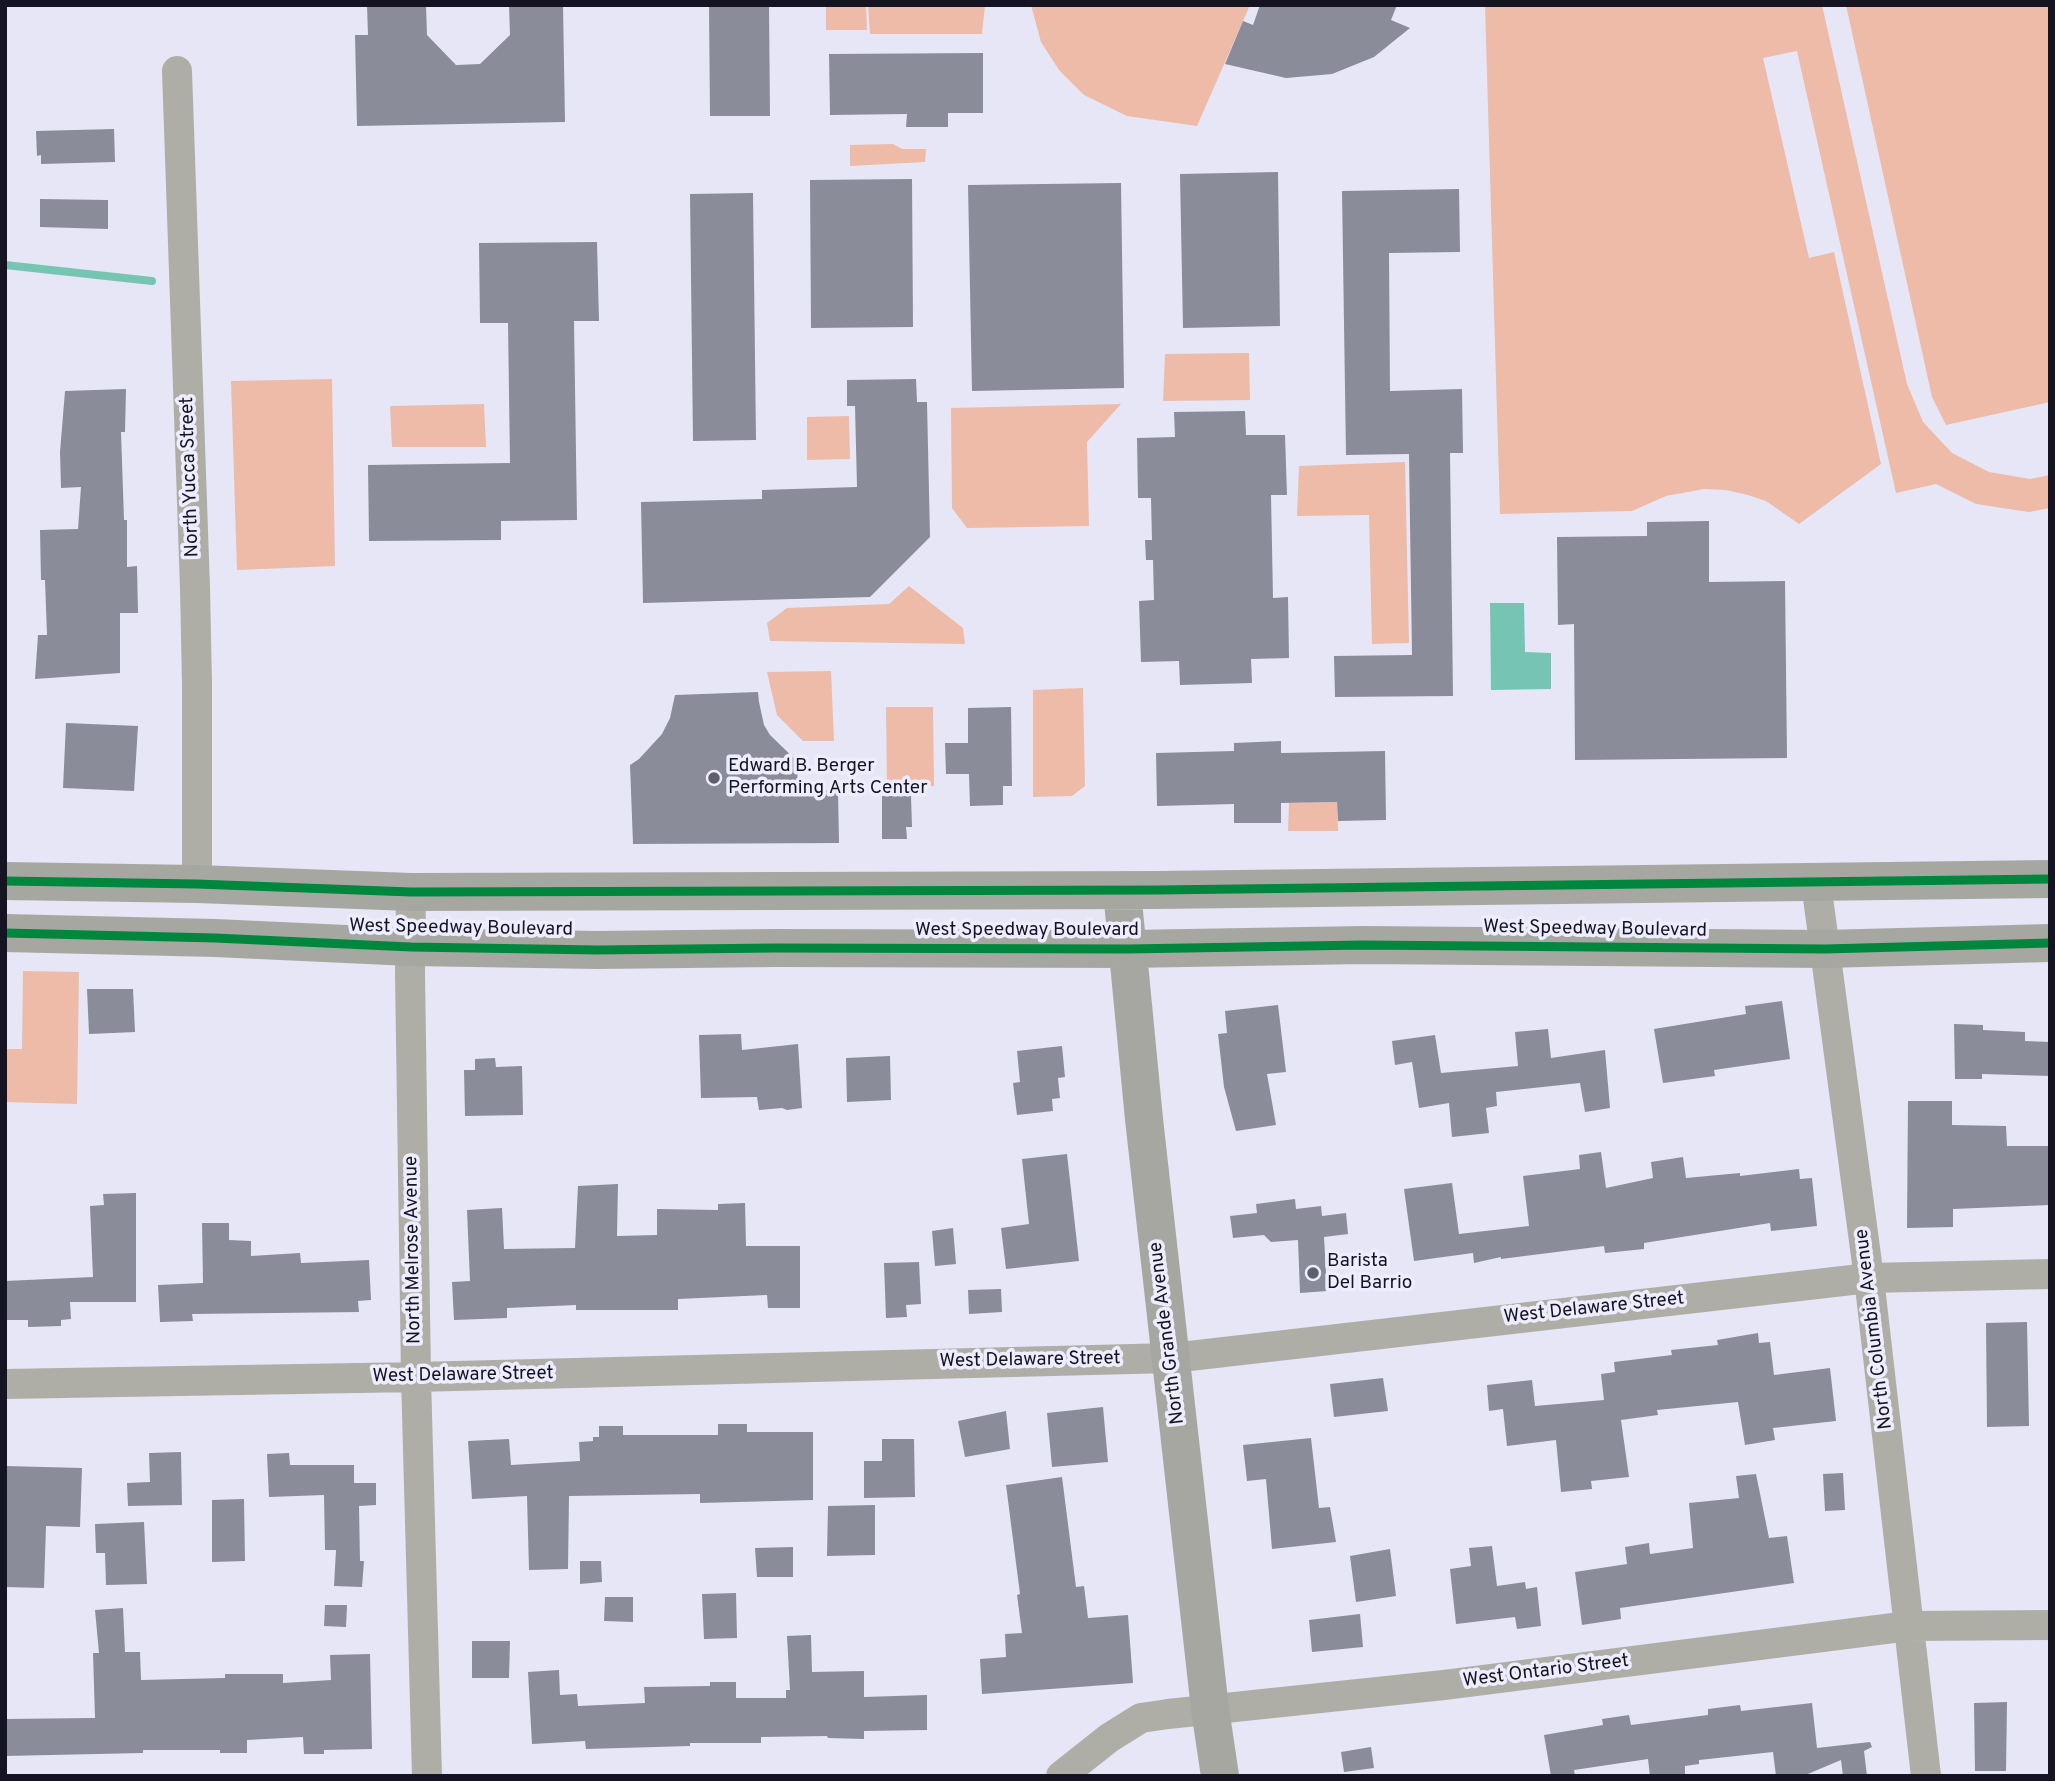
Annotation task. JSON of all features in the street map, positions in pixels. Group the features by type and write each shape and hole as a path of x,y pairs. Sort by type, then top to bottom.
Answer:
{"main road":[{"name":"West Speedway Boulevard","path":"5,881 197,884 411,892 1122,891 2050,879"},
{"name":"North Grande Avenue","path":"1122,891 1144,1119 1210,1709 1220,1776"},
{"name":"West Speedway Boulevard","path":"5,933 215,938 411,947 598,950 1128,949 1364,945 1825,949 2050,943"}],"street":[{"name":"North Yucca Street","path":"177,71 195,601 197,884"},
{"name":"North Columbia Avenue","path":"1816,883 1869,1278 1926,1776"},
{"name":"North Melrose Avenue","path":"411,892 416,1377 428,1776"},
{"name":"West Delaware Street","path":"5,1384 416,1377 1172,1358 1869,1278 2050,1274"},
{"name":"West Ontario Street","path":"1061,1776 1110,1738 1142,1718 1444,1685 1909,1626 2050,1625"}],"shaded area":[{"path":"826,5 866,5 867,30 826,30"},
{"path":"868,5 985,5 982,34 870,34"},
{"path":"1031,5 1250,5 1197,126 1127,116 1084,95 1059,70 1041,42"},
{"path":"1485,5 1822,5 1907,384 1923,422 1952,453 1989,472 2030,479 2050,475 2050,508 2029,512 1976,504 1936,484 1896,493 1797,51 1763,58 1809,258 1834,252 1881,464 1799,524 1766,501 1726,490 1704,489 1666,496 1632,511 1500,514"},
{"path":"1846,5 2050,5 2050,402 1946,425 1932,397"},
{"path":"893,144 902,149 926,149 925,162 850,166 850,145"},
{"path":"1249,353 1250,400 1163,401 1165,354"},
{"path":"332,379 335,566 237,570 231,381"},
{"path":"484,404 486,447 392,447 390,406"},
{"path":"1121,404 1087,442 1089,526 967,528 952,508 951,408"},
{"path":"849,416 850,459 807,460 807,417"},
{"path":"1405,462 1409,643 1372,644 1369,515 1297,516 1299,466"},
{"path":"909,586 963,628 965,644 770,641 767,623 787,608 889,604"},
{"path":"1490,603 1524,603 1525,652 1551,653 1551,689 1491,690"},
{"path":"831,671 834,741 803,741 777,715 767,672"},
{"path":"1083,688 1085,786 1072,796 1033,797 1033,690"},
{"path":"886,707 933,707 934,786 887,787"},
{"path":"1337,802 1338,831 1288,831 1289,803"},
{"path":"23,971 79,972 77,1104 5,1102 7,1049 22,1049"}],"building":[{"path":"367,5 426,5 427,35 456,65 480,64 510,35 509,5 563,5 565,122 357,126 355,35 368,35"},
{"path":"709,5 769,5 770,116 710,116"},
{"path":"1260,5 1397,5 1391,20 1410,28 1374,57 1332,74 1286,78 1225,64 1243,21 1253,25"},
{"path":"983,53 983,113 948,113 948,127 906,127 907,114 830,115 829,54"},
{"path":"114,129 115,162 41,164 41,155 37,156 36,131"},
{"path":"1278,172 1280,326 1183,328 1180,174"},
{"path":"912,179 913,327 811,328 810,180"},
{"path":"1121,183 1124,388 972,391 968,185"},
{"path":"1459,189 1460,252 1389,253 1390,391 1462,389 1463,453 1450,453 1453,696 1335,697 1334,656 1412,655 1409,454 1346,455 1342,191"},
{"path":"753,193 756,440 693,441 690,194"},
{"path":"40,199 108,200 108,229 40,227"},
{"path":"597,242 599,321 574,321 577,520 501,521 501,540 369,541 368,465 510,463 508,323 480,323 479,243"},
{"path":"916,379 917,402 927,402 930,537 870,597 643,603 641,502 762,499 762,490 857,487 855,406 847,406 847,380"},
{"path":"126,389 125,432 121,432 124,520 127,520 127,567 137,566 138,613 120,613 120,673 35,679 38,635 47,635 45,580 41,580 40,530 78,529 81,487 61,488 60,452 65,391"},
{"path":"1245,411 1246,435 1285,435 1287,495 1271,495 1273,598 1288,597 1289,658 1251,659 1252,683 1180,685 1179,661 1141,662 1139,601 1154,600 1153,560 1146,560 1145,540 1152,540 1151,498 1138,498 1137,438 1175,437 1174,412"},
{"path":"1709,521 1709,582 1785,581 1787,758 1575,760 1574,624 1558,625 1557,537 1647,536 1647,522"},
{"name":"Edward B. Berger Performing Arts Center","path":"758,692 764,725 770,735 798,762 797,791 838,790 839,843 633,844 630,765 662,734 670,718 675,695"},
{"path":"1011,707 1012,786 1003,786 1003,805 970,806 969,774 946,774 945,743 968,743 968,708"},
{"path":"66,723 138,726 134,791 63,788"},
{"path":"1281,741 1281,753 1385,751 1386,820 1338,821 1337,802 1281,803 1281,823 1234,823 1234,804 1157,806 1156,753 1234,751 1234,743"},
{"path":"882,796 911,796 912,827 906,827 907,839 882,839"},
{"path":"87,989 133,989 135,1032 89,1034"},
{"path":"1782,1001 1790,1059 1714,1070 1715,1076 1663,1083 1654,1029 1746,1014 1745,1006"},
{"path":"1278,1005 1286,1072 1267,1074 1276,1125 1236,1131 1224,1087 1218,1034 1227,1033 1225,1011"},
{"path":"1954,1024 1983,1025 1983,1030 2025,1032 2025,1041 2050,1042 2050,1076 1982,1074 1982,1079 1955,1079"},
{"path":"1548,1029 1551,1058 1605,1050 1610,1108 1585,1112 1580,1083 1496,1092 1497,1106 1486,1108 1489,1133 1452,1137 1449,1103 1419,1108 1412,1062 1395,1065 1392,1041 1435,1035 1441,1073 1518,1066 1515,1032"},
{"path":"741,1034 742,1050 798,1044 802,1108 759,1110 757,1097 701,1098 699,1035"},
{"path":"1062,1046 1065,1077 1058,1078 1060,1098 1052,1099 1053,1111 1017,1115 1013,1083 1020,1082 1017,1051"},
{"path":"890,1056 891,1100 847,1102 846,1058"},
{"path":"495,1058 496,1067 522,1066 523,1115 465,1116 464,1070 475,1070 475,1059"},
{"path":"1908,1101 1952,1101 1952,1125 2006,1126 2007,1146 2050,1146 2050,1205 1953,1209 1953,1227 1907,1228"},
{"path":"1601,1152 1606,1188 1653,1178 1651,1162 1683,1157 1686,1178 1740,1173 1740,1176 1799,1169 1800,1179 1812,1178 1817,1226 1771,1231 1770,1223 1644,1243 1644,1249 1605,1253 1604,1246 1501,1257 1474,1263 1473,1253 1414,1261 1404,1189 1452,1183 1459,1234 1529,1226 1523,1176 1580,1169 1579,1155"},
{"path":"1067,1154 1079,1261 1006,1269 1001,1228 1029,1224 1022,1159"},
{"path":"618,1184 617,1236 657,1235 657,1209 718,1210 718,1204 745,1203 746,1246 800,1246 800,1308 768,1308 767,1295 678,1299 678,1310 576,1310 576,1305 507,1308 507,1318 454,1320 452,1282 470,1281 467,1210 502,1208 504,1249 575,1248 578,1186"},
{"path":"136,1193 136,1302 70,1302 71,1319 61,1320 61,1326 28,1327 28,1320 5,1320 5,1281 93,1277 90,1206 104,1205 103,1194"},
{"path":"1295,1199 1296,1209 1321,1206 1322,1216 1346,1213 1348,1234 1324,1237 1327,1291 1300,1293 1298,1240 1271,1242 1264,1235 1233,1238 1230,1216 1257,1213 1256,1204"},
{"path":"202,1223 229,1223 229,1240 251,1241 251,1256 300,1253 301,1263 369,1260 371,1300 358,1301 359,1312 192,1314 193,1321 160,1322 158,1285 203,1283"},
{"path":"953,1228 956,1264 935,1266 932,1231"},
{"path":"919,1262 921,1304 906,1305 907,1317 886,1318 884,1263"},
{"path":"1001,1289 1002,1312 969,1314 968,1290"},
{"path":"2027,1322 2029,1426 1987,1427 1986,1323"},
{"path":"1758,1333 1759,1343 1770,1342 1774,1375 1830,1368 1836,1421 1773,1428 1775,1440 1745,1445 1738,1402 1657,1410 1658,1415 1621,1420 1629,1477 1591,1481 1592,1489 1561,1492 1556,1440 1507,1446 1503,1409 1489,1411 1487,1385 1532,1380 1535,1406 1604,1400 1601,1374 1615,1372 1614,1362 1672,1355 1671,1350 1718,1345 1717,1340"},
{"path":"1383,1378 1388,1411 1334,1417 1330,1384"},
{"path":"1103,1407 1108,1462 1052,1467 1047,1413"},
{"path":"1006,1411 1010,1449 965,1457 958,1421"},
{"path":"718,1424 747,1424 747,1432 813,1432 813,1500 700,1503 700,1494 569,1496 568,1569 529,1570 527,1496 472,1499 468,1441 509,1439 511,1465 580,1461 579,1442 593,1441 593,1437 599,1437 599,1426 623,1426 623,1435 718,1435"},
{"path":"1311,1438 1319,1508 1330,1507 1336,1542 1272,1549 1266,1479 1247,1481 1243,1445"},
{"path":"882,1439 914,1439 915,1497 864,1498 864,1461 882,1461"},
{"path":"181,1452 182,1505 128,1506 127,1483 150,1482 149,1453"},
{"path":"289,1453 290,1465 354,1465 354,1483 376,1483 376,1505 359,1506 360,1561 364,1561 362,1587 334,1586 336,1550 325,1550 324,1495 269,1497 267,1454"},
{"path":"5,1466 82,1468 80,1527 46,1526 44,1588 5,1587"},
{"path":"1843,1473 1845,1510 1825,1511 1823,1474"},
{"path":"1756,1474 1769,1538 1787,1536 1794,1583 1620,1608 1621,1619 1582,1625 1575,1572 1627,1564 1625,1547 1649,1543 1650,1554 1693,1548 1689,1503 1739,1498 1736,1476"},
{"path":"1062,1477 1076,1587 1084,1586 1088,1618 1128,1615 1133,1683 982,1694 980,1659 1006,1657 1005,1634 1022,1633 1017,1595 1020,1594 1006,1485"},
{"path":"244,1499 245,1561 212,1562 212,1500"},
{"path":"875,1505 875,1555 827,1556 828,1506"},
{"path":"144,1522 147,1584 106,1585 105,1553 96,1553 95,1524"},
{"path":"1492,1546 1497,1586 1525,1582 1526,1589 1537,1587 1541,1626 1517,1629 1515,1617 1456,1624 1450,1569 1471,1566 1469,1548"},
{"path":"793,1547 793,1577 757,1577 755,1548"},
{"path":"1390,1549 1396,1596 1356,1602 1350,1556"},
{"path":"580,1561 601,1561 602,1582 580,1584"},
{"path":"736,1593 737,1638 704,1639 702,1594"},
{"path":"605,1597 633,1597 633,1622 604,1621"},
{"path":"325,1605 347,1605 346,1627 324,1626"},
{"path":"123,1608 125,1652 140,1652 141,1680 225,1678 225,1674 283,1674 283,1683 331,1680 330,1655 370,1654 372,1749 324,1750 324,1754 304,1754 303,1737 247,1740 247,1753 220,1753 220,1750 143,1750 143,1753 5,1756 5,1719 95,1718 93,1653 99,1653 95,1610"},
{"path":"1360,1614 1363,1647 1312,1652 1309,1620"},
{"path":"811,1635 812,1672 864,1671 864,1697 927,1695 927,1730 864,1731 864,1739 827,1736 761,1737 761,1743 690,1743 690,1746 586,1749 585,1741 532,1744 528,1672 559,1670 560,1695 577,1694 578,1706 645,1703 644,1687 710,1686 710,1682 736,1682 736,1698 786,1698 786,1690 790,1690 787,1636"},
{"path":"472,1641 510,1641 509,1678 472,1678"},
{"path":"2007,1702 2006,1771 1975,1771 1974,1703"},
{"path":"1812,1703 1817,1748 1870,1742 1872,1747 1864,1751 1867,1776 1843,1776 1841,1760 1803,1776 1776,1776 1773,1752 1699,1760 1699,1764 1685,1766 1685,1776 1650,1776 1648,1759 1574,1770 1575,1776 1551,1776 1544,1735 1603,1725 1602,1719 1629,1715 1631,1725 1708,1715 1708,1709 1740,1705 1741,1711"},
{"path":"1371,1747 1374,1768 1344,1772 1341,1752"}],"waterway":[{"path":"5,265 152,281"}],"cycle path":[{"path":"5,881 197,884 411,892 1157,890 2050,879"},
{"path":"5,933 215,938 411,947 598,950 1128,949 1364,945 1825,949 2050,943"}],"place":[{"name":"Edward B. Berger Performing Arts Center","path":"714,778"},
{"name":"Barista Del Barrio","path":"1313,1273"}]}
